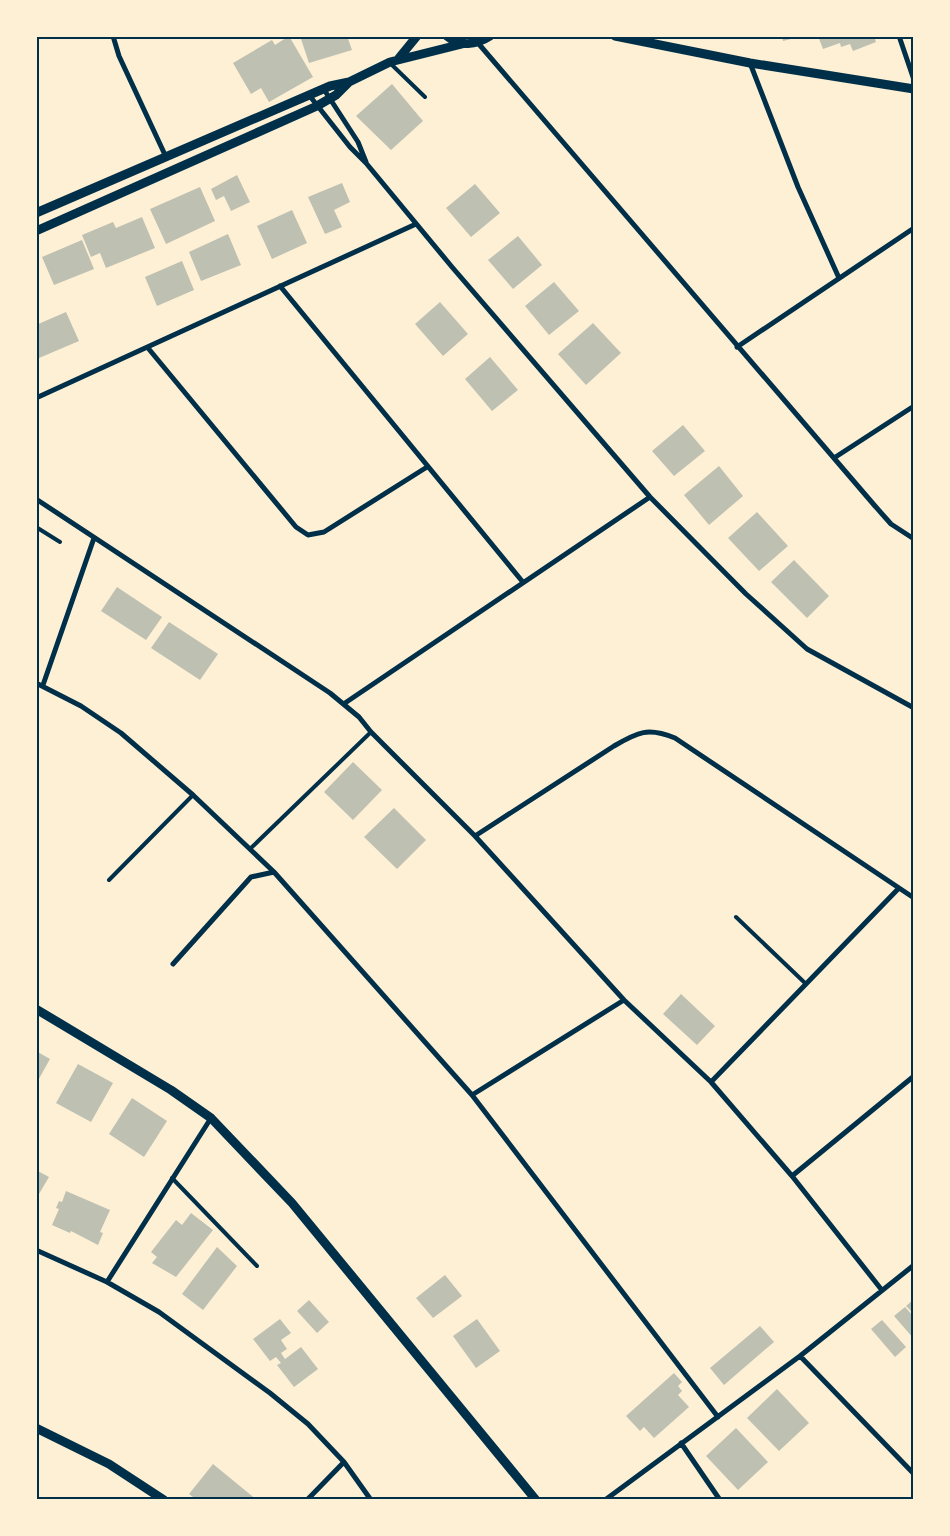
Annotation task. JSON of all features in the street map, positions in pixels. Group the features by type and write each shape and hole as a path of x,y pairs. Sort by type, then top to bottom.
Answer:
{"street":[{"path":"113,36 119,56 166,157"},
{"path":"394,60 417,36"},
{"path":"447,36 462,44"},
{"path":"36,213 323,88 336,83 349,82 394,60 462,44 478,43 490,36"},
{"path":"615,36 750,63 914,89"},
{"path":"899,36 914,80"},
{"path":"478,43 737,348 891,524 914,539"},
{"path":"750,63 798,187 839,278"},
{"path":"36,231 317,106 341,91 349,82"},
{"path":"323,88 358,142 366,163"},
{"path":"309,95 353,151 366,163 650,497 792,637 829,663 914,708"},
{"path":"36,398 416,224"},
{"path":"737,348 914,228"},
{"path":"280,286 522,581"},
{"path":"148,348 296,527 308,535 324,532 428,467"},
{"path":"834,458 914,406"},
{"path":"345,703 522,581 650,497"},
{"path":"36,499 345,703 371,732 475,836 624,1000 710,1082 792,1176 881,1289"},
{"path":"43,685 94,538"},
{"path":"36,683 81,706 121,733 194,795 274,872 472,1095 718,1417"},
{"path":"475,836 620,742 649,730 674,738 914,898"},
{"path":"173,964 251,877 274,872"},
{"path":"710,1082 804,983 899,888"},
{"path":"472,1095 624,1000"},
{"path":"36,1009 171,1090 211,1118 292,1203 536,1500"},
{"path":"792,1176 914,1076"},
{"path":"107,1282 211,1118"},
{"path":"36,1250 107,1282 159,1312 270,1393 308,1424 344,1462 371,1500"},
{"path":"605,1500 800,1356 881,1289 913,1266"},
{"path":"800,1356 914,1474"},
{"path":"36,1428 109,1464 164,1500"},
{"path":"681,1443 720,1500"},
{"path":"307,1500 344,1462"}],"lane":[{"path":"394,60 425,97"},
{"path":"36,527 60,542"},
{"path":"250,848 371,732"},
{"path":"109,880 194,795"},
{"path":"736,917 804,983"},
{"path":"172,1178 257,1266"}],"building":[{"path":"289,36 313,77 269,102 261,88 251,94 233,63 272,40 275,45"},
{"path":"300,36 347,36 352,50 309,63"},
{"path":"782,36 799,36 799,37 783,41"},
{"path":"818,36 874,36 876,42 853,51 850,44 841,47 840,43 823,49"},
{"path":"392,84 423,121 391,150 356,116"},
{"path":"237,175 250,202 231,211 224,196 216,200 211,189"},
{"path":"342,183 350,202 334,210 342,227 325,234 308,197"},
{"path":"475,184 500,213 471,237 446,208"},
{"path":"200,187 215,221 166,244 150,209"},
{"path":"292,210 307,243 272,259 257,226"},
{"path":"142,217 155,248 106,268 100,253 91,257 82,235 113,222 116,228"},
{"path":"228,234 241,265 201,281 189,252"},
{"path":"518,236 542,265 513,289 488,260"},
{"path":"82,240 94,269 54,285 42,257"},
{"path":"182,261 194,290 157,306 145,277"},
{"path":"554,282 579,311 549,335 525,306"},
{"path":"440,302 468,334 443,356 415,324"},
{"path":"66,312 79,341 39,358 36,351 36,325"},
{"path":"593,323 621,353 586,385 558,354"},
{"path":"490,357 518,390 492,411 465,379"},
{"path":"683,425 705,451 674,476 652,451"},
{"path":"719,466 743,496 709,525 684,495"},
{"path":"757,512 788,546 759,571 728,538"},
{"path":"794,560 829,596 807,618 771,582"},
{"path":"117,587 162,617 146,640 101,611"},
{"path":"169,622 218,654 200,680 151,648"},
{"path":"353,762 382,790 353,820 324,792"},
{"path":"394,808 426,840 397,869 364,837"},
{"path":"681,994 715,1026 697,1045 663,1014"},
{"path":"36,1051 50,1059 36,1084"},
{"path":"78,1064 113,1083 91,1122 56,1103"},
{"path":"132,1098 167,1121 144,1157 109,1134"},
{"path":"36,1170 49,1177 36,1199"},
{"path":"66,1191 110,1210 100,1232 103,1233 98,1245 71,1231 70,1233 52,1225 59,1209 56,1208 59,1201 62,1202"},
{"path":"191,1213 213,1230 176,1277 152,1263 157,1257 151,1252 176,1220 182,1225"},
{"path":"217,1247 237,1266 203,1310 182,1294"},
{"path":"445,1275 462,1296 433,1318 416,1298"},
{"path":"914,1299 914,1314 906,1306"},
{"path":"309,1300 329,1322 317,1333 297,1311"},
{"path":"905,1307 914,1317 914,1339 894,1316"},
{"path":"280,1319 291,1333 281,1340 287,1349 281,1353 285,1359 301,1347 318,1369 294,1387 277,1365 281,1363 276,1357 270,1361 253,1339"},
{"path":"477,1319 500,1351 476,1368 453,1336"},
{"path":"882,1320 906,1347 895,1357 871,1329"},
{"path":"760,1326 774,1342 724,1385 710,1368"},
{"path":"674,1373 682,1382 678,1386 682,1391 678,1395 689,1407 654,1438 644,1427 640,1431 626,1416"},
{"path":"777,1389 809,1423 779,1451 747,1418"},
{"path":"736,1428 768,1462 738,1490 706,1456"},
{"path":"213,1464 257,1500 197,1500 189,1494"}]}
